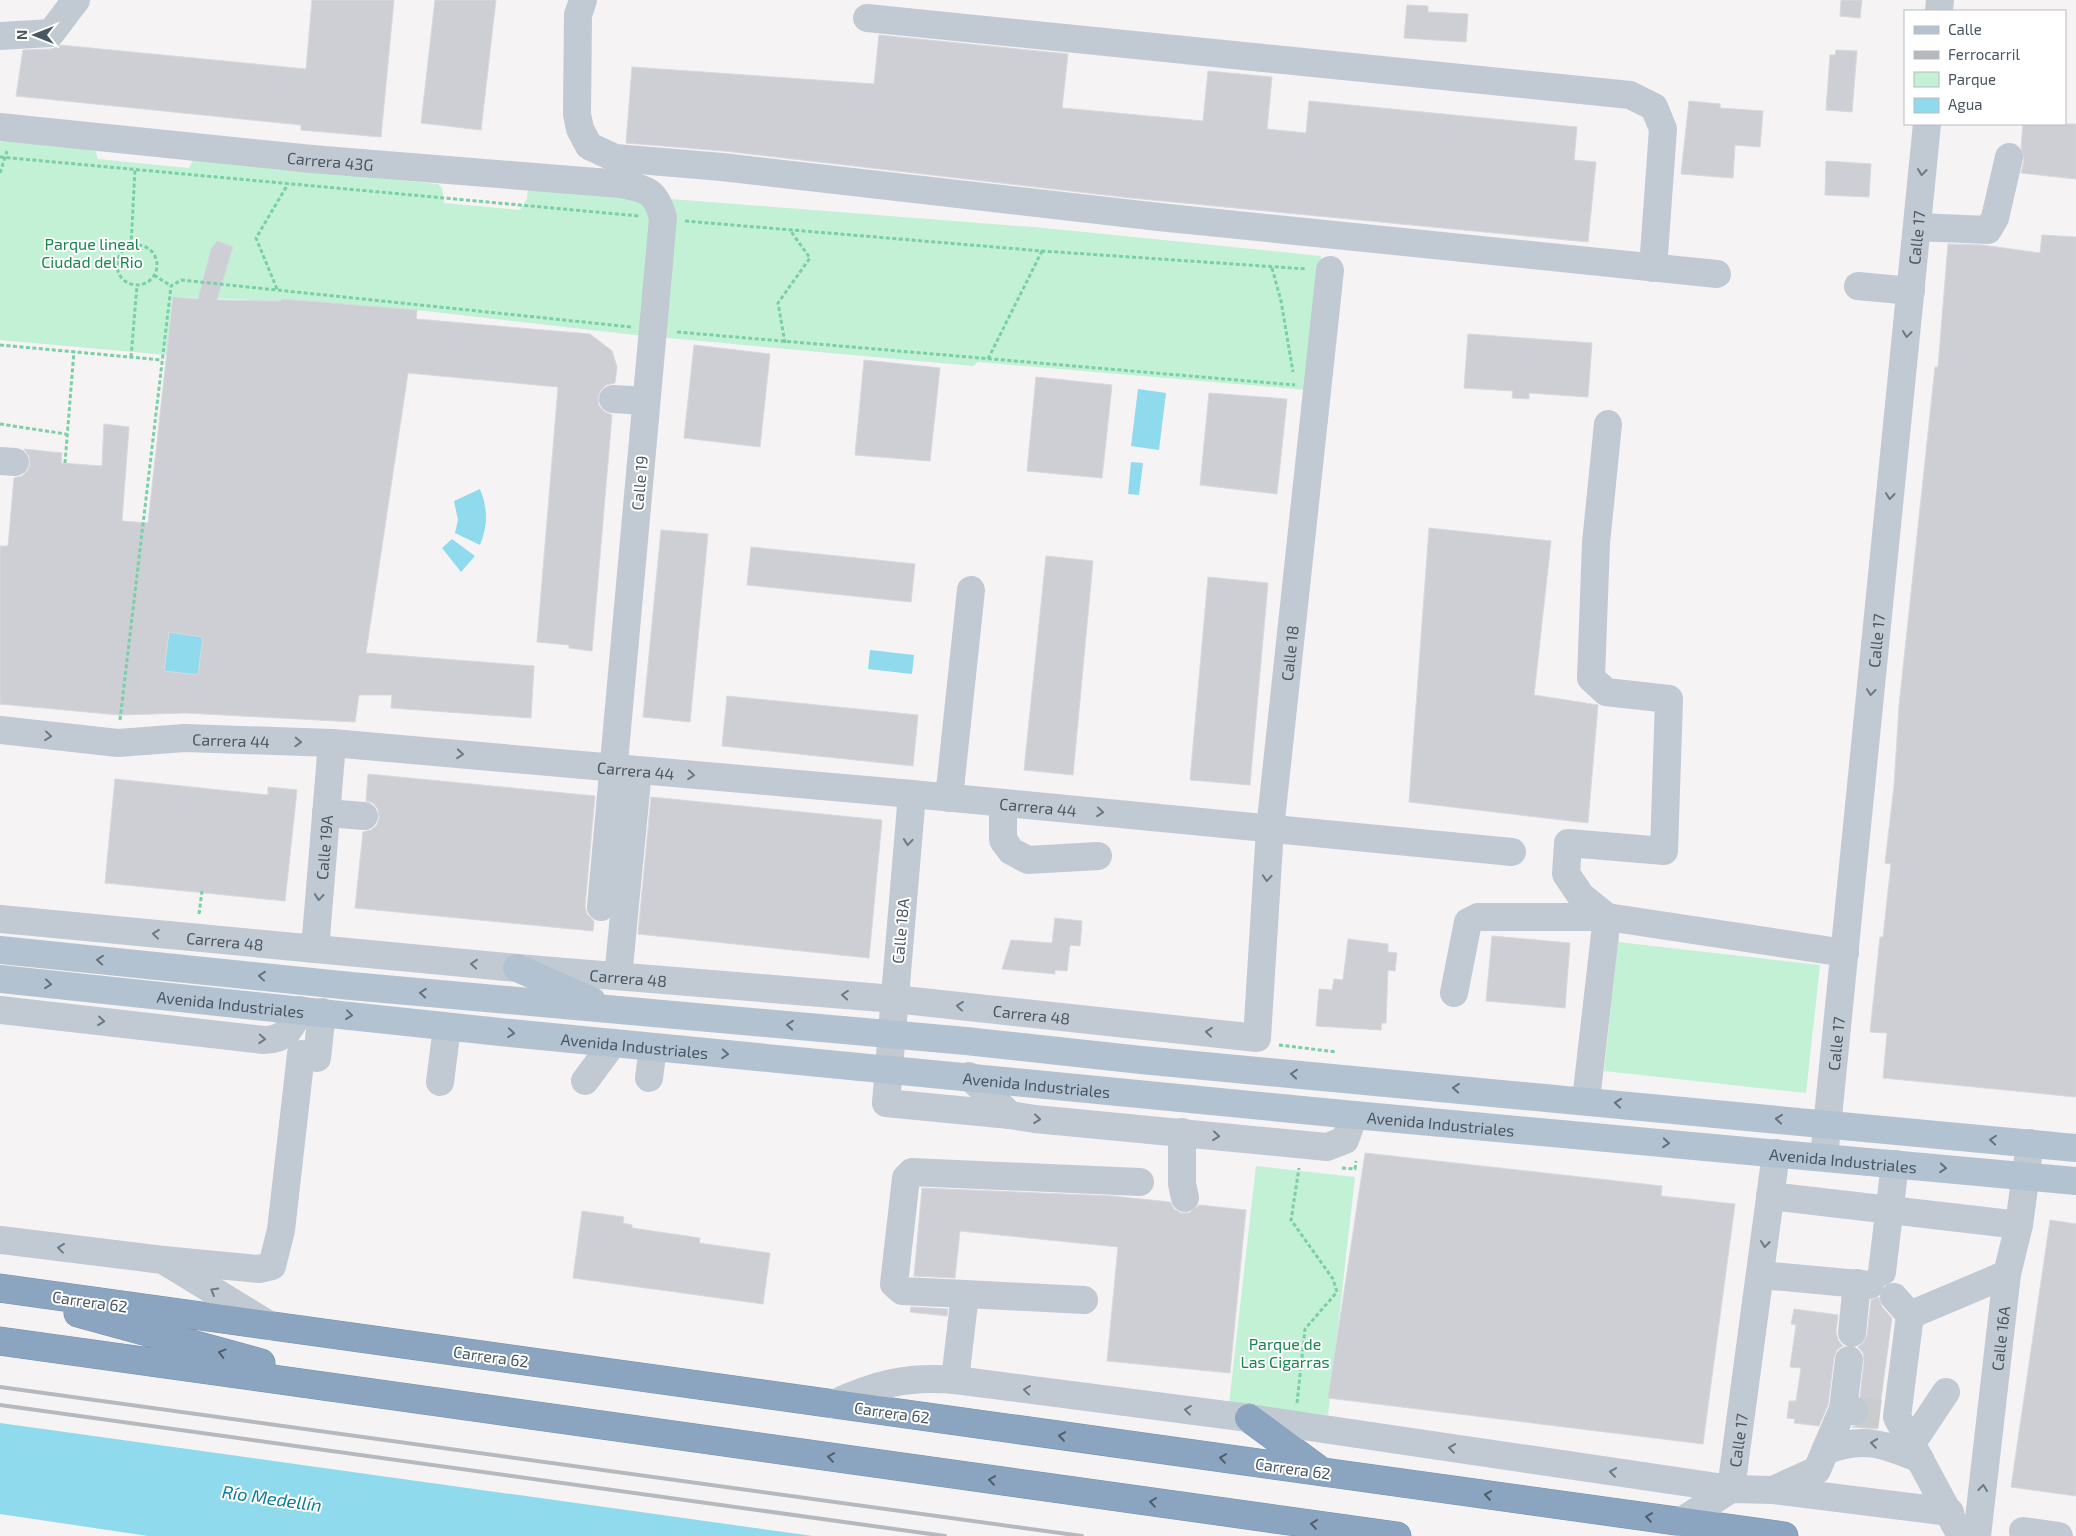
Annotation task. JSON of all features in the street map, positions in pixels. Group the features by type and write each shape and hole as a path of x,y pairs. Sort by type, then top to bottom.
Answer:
{"highway":[{"name":"Carrera 62","path":"0,1290 1784,1536"},
{"path":"0,1290 371,1394"},
{"path":"0,1342 1397,1536"},
{"path":"1249,1418 1322,1472"}],"main road":[{"name":"Avenida Industriales","path":"0,950 611,1010 891,1034 1141,1060 1586,1100 2076,1148"},
{"path":"517,968 611,1010"},
{"name":"Avenida Industriales","path":"0,979 447,1027 969,1076 1354,1115 1776,1152 2076,1181"}],"street":[{"path":"0,36 51,33 76,0"},
{"path":"584,0 578,15 577,114 580,129 589,146 615,158 722,167 1159,217 1717,274"},
{"path":"867,18 1630,94 1654,107 1663,129 1653,268"},
{"name":"Calle 17","path":"1824,1157 1927,125"},
{"name":"Carrera 43G","path":"0,127 312,159 621,184 644,188 658,200"},
{"path":"1917,227 1988,230 1995,218 2009,157"},
{"name":"Calle 19","path":"626,768 646,401 663,218 658,200"},
{"name":"Calle 18","path":"1257,1038 1270,829 1307,386 1330,270"},
{"path":"1858,286 1911,291"},
{"path":"613,399 646,401"},
{"path":"1607,917 1582,896 1566,874 1568,843 1664,851 1670,699 1606,692 1591,678 1596,543 1608,424"},
{"path":"949,798 971,590"},
{"name":"Carrera 44","path":"0,730 118,743 185,738 332,743 912,794 1512,852"},
{"name":"Calle 19A","path":"315,950 332,743"},
{"path":"601,907 626,768"},
{"path":"619,967 626,768"},
{"name":"Calle 18A","path":"912,794 886,1103 1010,1115"},
{"path":"1003,803 1003,840 1011,851 1028,860 1098,856"},
{"path":"326,813 364,816"},
{"path":"1454,993 1468,922 1478,917 1607,917 1845,953"},
{"path":"1586,1100 1607,917"},
{"name":"Carrera 48","path":"0,919 315,950 894,999 1257,1038"},
{"path":"0,1010 264,1040 282,1037 311,1011"},
{"path":"0,1240 163,1260 259,1269 272,1266 281,1230 309,1056 311,1011"},
{"path":"440,1082 447,1027"},
{"path":"575,1039 586,1079 613,1043"},
{"path":"649,1078 653,1047"},
{"path":"969,1076 1010,1115 1327,1148 1345,1140 1354,1115"},
{"path":"1182,1132 1182,1184 1185,1198"},
{"name":"Calle 16A","path":"1977,1536 2007,1274 2019,1225 2030,1143"},
{"name":"Calle 17","path":"1680,1522 1731,1489 1776,1152"},
{"path":"1852,1334 1870,1280 1888,1210 1895,1164"},
{"path":"1084,1300 902,1291 894,1284 906,1178 912,1172 1140,1182"},
{"path":"1770,1196 2019,1225"},
{"path":"163,1260 271,1326"},
{"path":"1773,1490 1817,1470 1825,1451 1868,1413 1902,1306 2007,1274"},
{"path":"1761,1275 1870,1280"},
{"path":"955,1380 964,1294"},
{"path":"1849,1360 1868,1413 1916,1451 1955,1524"},
{"path":"832,1404 867,1388 899,1381 931,1378 955,1380 1249,1418 1731,1489 1773,1490 1955,1524"},
{"path":"1916,1451 1946,1392"},
{"path":"1825,1451 1844,1443 1878,1443 1916,1451"},
{"path":"2024,1531 2059,1536"}],"path":[{"path":"131,246 135,169"},
{"path":"277,289 256,238 288,184"},
{"path":"785,343 778,303 810,258 790,230"},
{"path":"138,245 150,250 157,262 154,275 150,281 137,285 124,280 118,268 120,255 131,246 138,245"},
{"path":"988,359 1042,251"},
{"path":"171,286 181,280 785,343 1307,386 1272,268"},
{"path":"154,275 171,286"},
{"path":"131,357 137,285"},
{"path":"118,743 171,286"},
{"path":"0,345 162,360"},
{"path":"64,463 74,351"},
{"path":"0,424 66,434"},
{"path":"1336,1167 1355,1169 1358,1152"},
{"path":"1295,1426 1305,1329 1337,1292 1332,1279 1290,1220 1299,1163"}],"green space":[{"name":"Parque lineal Ciudad del Rio","path":"0,142 95,150 98,159 189,168 193,160 438,184 442,188 444,203 520,210 527,199 528,188 1045,228 1321,256 1307,390 978,362 973,366 635,335 417,310 282,299 281,301 173,297 167,355 0,340"},
{"path":"1618,942 1820,965 1806,1093 1604,1071"},
{"name":"Parque de Las Cigarras","path":"1256,1166 1355,1177 1328,1415 1229,1404"}],"water":[{"path":"1138,389 1166,393 1159,450 1131,446"},
{"path":"1131,462 1143,463 1139,495 1128,494"},
{"path":"480,489 486,517 480,545 455,533 458,520 454,501"},
{"path":"452,539 475,556 461,572 442,548"},
{"path":"169,632 203,637 198,675 164,671"},
{"path":"870,650 914,655 912,674 868,669"},
{"name":"Río Medellín","path":"0,1423 813,1536 148,1536 0,1514"}],"building":[{"path":"312,0 394,0 381,137 301,130 301,125 16,96 23,50 52,49 60,45 306,69"},
{"path":"435,0 496,0 481,130 421,123"},
{"path":"1841,0 1862,0 1860,18 1840,16"},
{"path":"1407,5 1428,6 1428,12 1468,14 1466,42 1404,38"},
{"path":"879,35 1068,54 1062,108 1203,121 1208,71 1272,77 1267,129 1306,133 1309,101 1577,127 1574,160 1596,162 1588,242 1131,198 724,151 626,143 632,67 874,84"},
{"path":"1836,50 1857,51 1852,112 1826,110 1830,55 1835,55"},
{"path":"1689,101 1720,104 1720,108 1763,111 1760,147 1735,145 1733,178 1681,174"},
{"path":"2076,124 2076,179 2021,173 2024,160 2021,147 2023,125"},
{"path":"1826,161 1871,164 1869,197 1825,195"},
{"path":"2042,235 2076,237 2076,1097 1883,1078 1887,1033 1870,1032 1880,937 1883,937 1891,864 1885,863 1894,786 1899,706 1935,367 1938,367 1948,244 1982,245 2040,253"},
{"path":"217,241 233,247 217,300 281,301 282,299 417,310 416,319 590,334 612,351 617,367 615,383 606,385 600,391 598,398 599,406 605,412 612,415 592,651 569,648 569,645 537,642 558,387 408,373 366,653 534,666 531,718 391,708 392,695 359,695 355,722 185,713 119,715 0,704 0,546 8,546 14,478 22,476 28,470 30,464 29,456 24,449 62,453 61,463 102,466 104,424 129,427 122,521 148,523 173,297 198,299 211,249","holes":["169,632 203,637 198,675 164,671"]},
{"path":"1468,334 1592,343 1588,397 1529,393 1529,399 1512,398 1513,391 1464,388"},
{"path":"694,345 770,354 760,447 684,438"},
{"path":"864,360 940,368 930,461 855,455"},
{"path":"1036,377 1112,385 1102,478 1027,471"},
{"path":"1209,393 1287,399 1277,494 1200,485"},
{"path":"1429,528 1551,541 1534,695 1598,705 1588,823 1409,802"},
{"path":"661,530 708,534 690,722 643,717"},
{"path":"751,547 915,564 911,602 747,585"},
{"path":"1046,556 1093,561 1073,775 1024,770"},
{"path":"1208,577 1268,583 1250,785 1190,780"},
{"path":"727,696 918,715 913,766 722,746"},
{"path":"368,774 595,796 585,906 587,914 594,921 593,931 355,908 363,832 371,830 377,825 379,818 378,809 373,803 366,801"},
{"path":"115,779 268,795 268,787 297,790 285,901 105,883"},
{"path":"651,797 882,820 869,958 638,934"},
{"path":"1055,918 1082,921 1080,946 1070,945 1067,971 1055,970 1055,974 1002,969 1011,940 1052,943"},
{"path":"1492,936 1570,943 1565,1008 1486,1001"},
{"path":"1348,939 1388,944 1388,952 1397,953 1395,971 1388,970 1386,1023 1382,1023 1381,1030 1316,1026 1319,989 1332,990 1334,979 1343,980"},
{"path":"1365,1153 1662,1186 1661,1196 1735,1204 1703,1444 1328,1398"},
{"path":"922,1188 1112,1196 1170,1202 1174,1209 1181,1213 1189,1213 1199,1205 1246,1210 1230,1373 1107,1361 1118,1247 960,1231 955,1278 914,1276"},
{"path":"582,1211 624,1217 623,1223 632,1225 632,1228 700,1238 699,1243 770,1253 763,1304 573,1278"},
{"path":"2050,1220 2076,1224 2076,1496 2011,1487"},
{"path":"1879,1297 1882,1307 1892,1318 1877,1429 1852,1427 1866,1421 1869,1414 1868,1405 1860,1397 1864,1361 1863,1353 1858,1347 1864,1342 1867,1335 1871,1300"},
{"path":"911,1307 948,1309 947,1316 910,1312"},
{"path":"1794,1309 1838,1315 1836,1332 1838,1340 1843,1346 1837,1350 1834,1358 1828,1405 1819,1426 1794,1423 1795,1419 1787,1418 1789,1401 1796,1401 1801,1368 1790,1367 1796,1325 1791,1324"}],"tunnel":[{"path":"1854,1411 1880,1414"}],"railway":[{"path":"0,1387 1082,1536"},
{"path":"0,1405 945,1536"}]}
